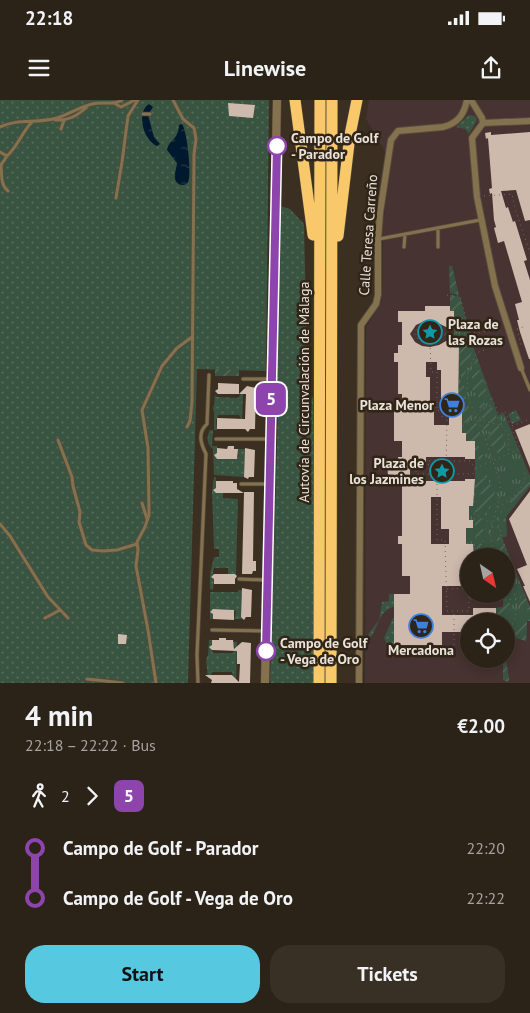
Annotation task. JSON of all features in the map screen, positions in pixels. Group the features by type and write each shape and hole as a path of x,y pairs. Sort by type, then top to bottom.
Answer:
{"highway":[{"path":"295,100 312,221 314,251 319,269"},
{"name":"Autovía de Circunvalación de Málaga","path":"319,683 320,100"},
{"name":"Autovía de Circunvalación de Málaga","path":"331,683 332,100"},
{"path":"331,277 337,261 338,230 350,135 357,100"}],"street":[{"path":"265,683 277,100"},
{"path":"354,114 362,100"},
{"path":"456,121 462,111 463,100"},
{"path":"456,121 465,111 467,100"},
{"path":"471,100 483,123"},
{"path":"465,111 478,113"},
{"path":"521,368 495,286 477,197 472,138 483,123 519,119 530,121"},
{"name":"Calle Teresa Carreño","path":"360,683 361,325 376,304 378,295 378,240 382,195 391,140 398,131 442,127 456,121"}],"lane":[{"path":"50,120 89,105 100,102 119,103 122,100"},
{"path":"113,103 121,106 136,100"},
{"path":"116,198 128,116 136,100"},
{"path":"173,100 183,119 195,131 192,402 190,421 187,427"},
{"path":"0,127 10,122 64,120 72,118 89,105"},
{"path":"143,114 150,114"},
{"path":"60,129 64,120"},
{"path":"8,191 4,188 2,182 1,165 16,145 24,129 32,122"},
{"path":"0,152 7,156"},
{"path":"378,240 482,220"},
{"path":"438,228 438,247"},
{"path":"404,247 405,234"},
{"path":"156,683 136,566 137,544 149,514 148,448 142,410 162,366 177,348 192,337"},
{"path":"521,368 530,390"},
{"path":"198,683 197,655 206,454 200,437 203,428 207,424 209,375"},
{"path":"243,378 272,379"},
{"path":"216,439 271,439"},
{"path":"58,440 72,477 80,512 78,522 86,545 92,550 103,551 117,550 137,544"},
{"path":"241,484 270,484"},
{"path":"142,503 147,519"},
{"path":"0,524 10,536 48,597 58,610 68,618"},
{"path":"239,579 268,580"},
{"path":"45,618 58,610"},
{"path":"212,630 266,631"},
{"path":"87,679 123,683"}],"path":[{"path":"477,197 512,194 530,253"},
{"path":"526,240 530,239"},
{"path":"447,295 460,296 470,333"},
{"path":"446,334 442,328 428,323 417,328 414,333 417,338 430,342 437,341 446,334 509,329"},
{"path":"517,329 523,327"},
{"path":"430,342 431,372 437,372 437,410 442,410 442,417 446,416 446,474"},
{"path":"484,350 476,353 468,371 467,387 468,400 484,435 499,479 501,492 490,533 492,548"},
{"path":"463,426 476,416 492,398 499,414 505,411 520,449 475,469 473,474 416,474 416,466 428,466 428,461 470,461 475,469"},
{"path":"476,416 487,422 502,426 507,430 510,453"},
{"path":"507,430 530,419"},
{"path":"498,507 523,486 526,476 524,472"},
{"path":"437,474 437,540 445,540 446,612 470,611 470,603"},
{"path":"474,513 492,524"},
{"path":"491,527 500,528 506,548"},
{"path":"446,589 460,588"},
{"path":"515,590 515,618"},
{"path":"516,599 526,595"},
{"path":"454,612 454,650"},
{"path":"38,677 62,683"},
{"path":"34,681 58,682 87,679"}],"shaded area":[{"path":"369,100 530,100 530,683 365,683 366,327 382,301 383,223 392,158 386,153 366,119"}],"green space":[{"path":"0,100 269,100 266,371 197,369 188,683 0,683"},
{"path":"469,115 475,116 477,120 469,134 465,129 456,127"},
{"path":"280,206 290,209 304,224 308,399 313,397 313,683 271,683 270,681 278,409 278,401 275,399"},
{"path":"449,266 452,266 459,295 450,293"},
{"path":"450,295 460,297 474,349 498,415 504,413 530,476 530,486 506,517 507,536 502,538 506,548 473,548 473,544 466,544 466,528 473,528 473,521 469,520 469,506 473,506 473,489 475,489 475,449 473,449 473,441 466,441 466,433 462,433 458,413 459,346 454,345 454,312 450,311"},
{"path":"450,295 460,297 462,305 454,315 450,311"},
{"path":"459,336 463,336 467,340 467,345 473,349 467,364 464,382 461,383 461,376 458,376 458,370 460,369 459,346 454,345 454,341 459,341"},
{"path":"477,358 479,363 477,364 487,392 483,401 486,405 481,410 478,405 478,395 472,389 473,380 470,373"},
{"path":"215,369 239,370 239,376 215,376"},
{"path":"464,385 466,400 473,416 465,423 462,423 458,413 458,387"},
{"path":"243,394 242,421 239,415 218,415 216,420 217,430 214,430 213,408 215,395 217,397 238,398"},
{"path":"488,405 493,408 496,417 501,420 502,425 487,422 479,415"},
{"path":"516,410 521,420 512,424 508,414"},
{"path":"478,417 486,423 501,427 506,452 497,455 497,446 489,446 487,439 490,432 483,429"},
{"path":"474,418 481,435 475,443 478,444 481,454 489,459 475,459 473,441 466,441 466,433 471,426 470,421"},
{"path":"210,430 213,430 212,446 217,446 217,453 215,455 217,458 237,459 239,455 237,454 238,449 245,449 244,477 214,475 213,449 208,441"},
{"path":"489,465 488,479 490,485 495,490 494,499 487,511 487,516 491,519 490,522 485,518 483,512 477,513 473,510 473,501 478,501 484,496 482,494 475,495 475,479 484,479 485,467"},
{"path":"214,477 216,477 216,488 214,489 216,493 223,493 223,498 238,499 236,574 228,574 228,568 214,568 212,577 214,579 213,590 210,589 210,574 214,557 219,557 219,549 214,549 212,492"},
{"path":"526,482 530,482 530,486 506,517 506,521 500,521 499,527 497,526 501,511 507,513 511,503 509,501 521,490"},
{"path":"474,514 488,523 481,528 484,530 489,528 488,534 483,537 484,541 480,543 488,548 477,548 474,543 476,534"},
{"path":"497,530 499,530 504,548 498,548"},
{"path":"515,570 530,607 530,621 527,621 526,641 515,637 515,613 496,613 496,608 503,607 503,603 515,603"},
{"path":"238,590 242,590 241,617 243,619 234,619 236,612 234,610 213,609 213,619 210,619 210,592 238,592"},
{"path":"389,594 394,594 394,607 385,611 371,637 368,638 369,633 379,620 382,602 389,601"},
{"path":"526,598 530,607 530,621 527,621 526,641 515,636 517,627 528,615 527,608 520,605 520,600"},
{"path":"503,603 512,603 512,608 507,613 498,613 498,608 503,607"},
{"path":"393,618 394,645 390,645 384,638"},
{"path":"209,640 212,640 211,648 213,653 233,653 235,649 233,642 237,642 236,683 232,672 212,672 210,678 208,678 206,660"},
{"path":"503,668 507,668 508,682 503,680"}],"water":[{"path":"149,104 153,107 148,115 154,137 160,144 157,146 148,138 143,126 143,113"},
{"path":"182,124 189,162 189,178 185,185 181,185 176,181 177,163 167,150 177,134 179,125"}],"building":[{"path":"228,103 255,105 253,118 229,116"},
{"path":"491,132 491,135 530,132 530,220 525,221 516,190 501,191 506,208 508,207 513,222 515,221 527,260 524,261 530,280 530,359 517,320 519,320 515,304 522,302 504,241 498,243 494,228 496,227 492,193 490,194 489,189 492,188 488,138 486,139 485,133"},
{"path":"425,306 450,306 450,311 454,311 454,327 446,327 436,322 425,321 416,325 410,334 415,342 422,346 430,347 446,341 454,341 454,345 459,345 458,413 462,413 462,433 466,433 466,441 475,441 475,459 465,459 465,457 426,457 426,464 410,464 410,481 465,481 465,479 475,479 473,506 469,506 469,520 473,520 473,528 466,528 466,544 473,544 473,548 460,548 460,586 442,586 442,615 460,615 460,632 442,632 442,645 394,645 394,594 410,594 410,576 402,576 402,544 398,544 398,536 402,536 402,481 398,481 398,476 388,476 387,461 398,462 398,457 402,457 402,441 394,441 394,409 402,409 402,394 398,394 398,362 394,362 394,353 398,353 398,345 402,345 402,322 398,322 398,311 425,311","holes":["426,362 437,362 437,370 441,370 441,405 445,405 445,413 449,413 449,425 434,425 434,409 430,409 430,377 426,377","431,497 441,497 441,529 449,529 449,544 431,544"]},
{"path":"218,383 239,384 239,394 218,394 215,391 218,389"},
{"path":"247,386 256,388 255,429 250,429 248,432 245,429 217,429 217,418 245,419 246,394 239,394"},
{"path":"530,424 530,468 515,430"},
{"path":"228,446 234,446 234,449 238,449 237,459 217,459 214,455 217,453 217,448 227,449"},
{"path":"245,448 255,450 254,477 249,477 248,479 244,477"},
{"path":"216,481 233,481 233,483 237,483 237,489 244,493 216,493 213,490 216,488"},
{"path":"530,491 530,602 517,569 527,565 509,519"},
{"path":"244,492 254,492 253,561 256,561 256,571 253,571 252,574 242,574"},
{"path":"214,574 235,574 237,576 235,584 214,584 214,579 211,577"},
{"path":"242,588 252,590 251,617 246,617 244,620 241,617"},
{"path":"473,608 496,608 496,613 473,613"},
{"path":"213,609 234,610 234,620 213,619 213,614 210,612"},
{"path":"118,634 127,635 126,644 118,644"},
{"path":"219,638 233,640 234,649 242,642 251,643 250,683 211,683 212,680 205,675 232,675 239,682 240,664 237,664 237,651 212,650 209,647 212,645 212,640 219,640"}],"bus line":[{"name":"5","path":"266,651 277,146"}],"place":[{"name":"Campo de Golf - Parador","path":"277,146"},
{"name":"Plaza de las Rozas","path":"430,332"},
{"name":"Plaza Menor","path":"452,405"},
{"name":"Plaza de los Jazmines","path":"442,471"},
{"name":"Mercadona","path":"421,626"},
{"name":"Campo de Golf - Vega de Oro","path":"266,651"}]}
